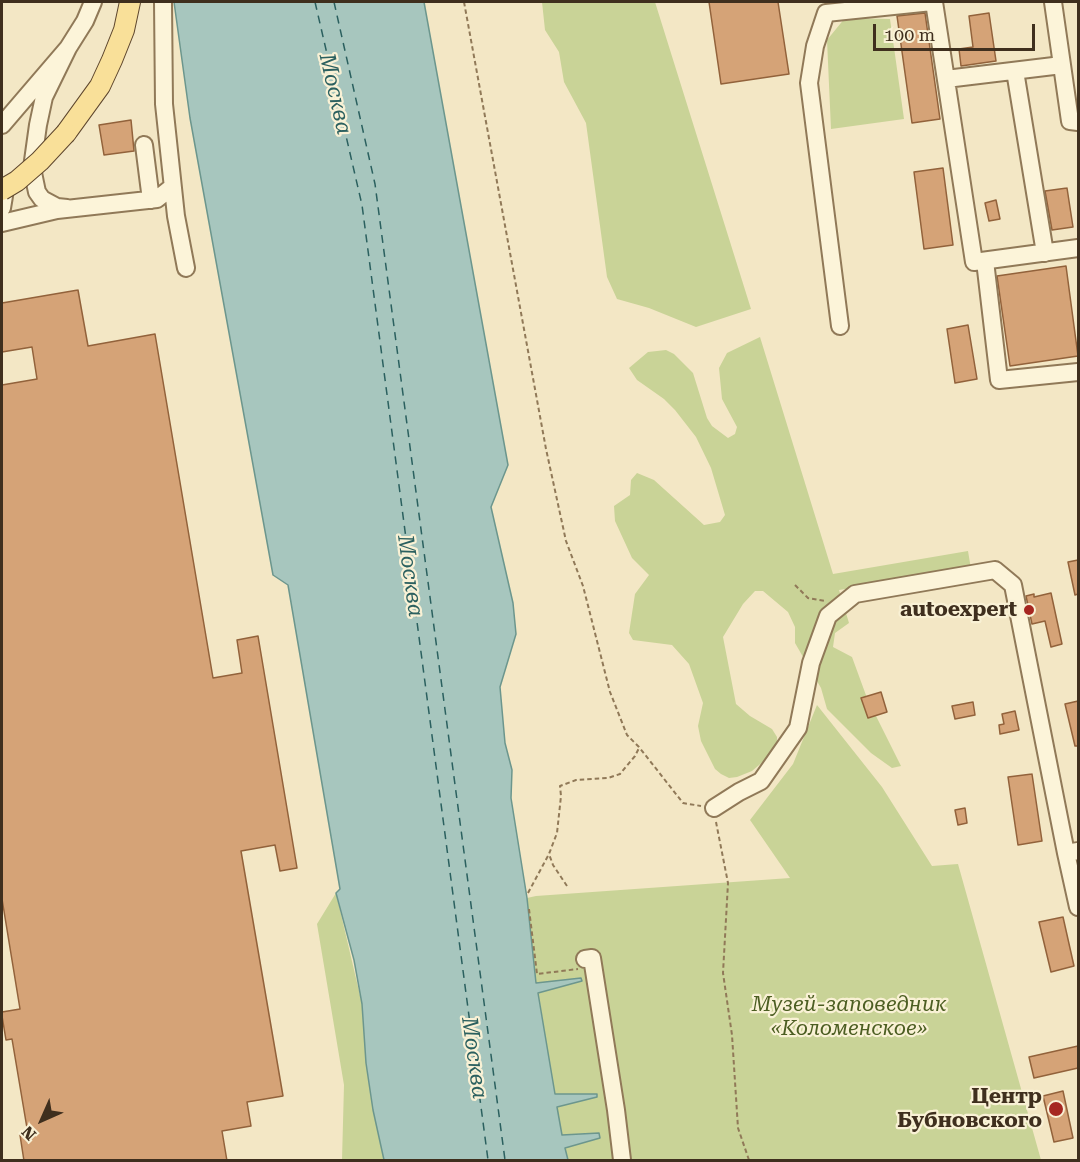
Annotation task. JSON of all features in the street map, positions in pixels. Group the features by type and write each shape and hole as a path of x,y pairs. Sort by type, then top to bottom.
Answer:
{"main road":[{"path":"2,189 17,181 66,134 100,86 124,30 130,2"},
{"path":"2,176 66,134"}],"street":[{"path":"67,208 57,207 42,199 33,181 32,168 44,97 93,2"},
{"path":"163,2 164,104 172,187 186,268"},
{"path":"840,326 809,83 825,7 933,2 974,262 1078,248"},
{"path":"1053,2 1070,121 1078,122"},
{"path":"2,124 68,48"},
{"path":"946,79 1062,65"},
{"path":"1015,70 1045,253"},
{"path":"144,145 151,200"},
{"path":"2,223 67,208 151,200 163,196 172,187"},
{"path":"2,189 4,196 2,208"},
{"path":"985,261 999,380 1078,372"},
{"path":"714,808 762,781 798,728 811,663 828,616 842,604 855,594 995,570 1014,585 1072,852 1078,907"},
{"path":"586,963 592,958 622,1161"}],"path":[{"path":"464,2 546,449 566,541 583,586 610,692 627,735 683,803 714,808 728,883 723,973 732,1035 738,1128 749,1161"},
{"path":"795,585 808,598 842,604"},
{"path":"528,893 549,854 557,833 560,786 576,780 608,778 620,774 635,756 639,747"},
{"path":"549,854 553,865 567,886"},
{"path":"529,909 537,974 586,963"}],"green space":[{"path":"542,2 655,2 751,309 696,327 649,308 617,299 607,277 586,123 564,82 559,52 545,30"},
{"path":"845,18 890,19 904,119 831,129 827,40"},
{"path":"760,337 833,574 968,551 971,569 839,590 849,623 835,633 833,647 852,657 867,698 901,766 892,768 871,753 827,709 821,688 795,643 795,627 788,612 763,591 755,591 743,604 723,637 736,704 750,716 772,729 777,737 777,746 772,754 752,771 737,777 729,778 715,769 701,741 698,726 703,703 689,664 672,645 633,640 629,633 635,594 649,575 632,558 615,521 614,506 630,495 631,480 637,473 654,480 704,525 720,522 725,515 711,468 696,437 675,410 664,399 637,380 629,368 648,352 666,350 674,354 693,373 707,418 712,426 728,438 735,434 737,427 722,399 719,368 727,353"},
{"name":"Музей-заповедник «Коломенское»","path":"817,705 882,787 932,866 958,864 1041,1160 568,1160 565,1148 599,1138 599,1133 562,1135 557,1107 597,1097 597,1094 555,1095 538,992 581,981 581,978 536,983 527,898 790,878 750,820 793,764"},
{"path":"336,893 362,1004 366,1063 384,1160 342,1160 344,1085 317,924"}],"water":[{"name":"Москва","path":"174,2 424,2 508,465 491,507 513,603 516,634 500,687 505,743 512,770 511,798 527,898 536,983 581,978 582,981 538,993 555,1094 597,1094 597,1097 557,1107 562,1135 599,1133 600,1138 565,1148 568,1160 384,1160 366,1063 362,1004 354,960 336,893 340,889 288,585 273,575 190,118"}],"building":[{"path":"709,2 778,2 789,74 721,84"},
{"path":"925,13 940,119 912,123 897,16"},
{"path":"989,13 996,61 961,66 959,49 973,47 969,16"},
{"path":"131,120 134,151 104,155 99,125"},
{"path":"943,168 953,245 924,249 914,172"},
{"path":"1067,188 1073,227 1052,230 1045,191"},
{"path":"996,200 1000,219 989,221 985,203"},
{"path":"1066,266 1078,356 1010,366 997,276"},
{"path":"78,290 88,346 155,334 213,678 242,673 237,640 258,636 297,868 280,871 275,845 241,851 283,1096 247,1102 251,1126 222,1131 227,1161 24,1161 20,1135 28,1134 12,1039 6,1040 2,1016 2,1012 20,1009 2,899 2,385 37,379 32,347 2,352 2,303"},
{"path":"968,325 977,379 955,383 947,329"},
{"path":"1078,560 1078,594 1075,595 1068,562"},
{"path":"1051,593 1062,644 1051,647 1045,621 1032,624 1026,596 1034,594 1034,597"},
{"path":"881,692 887,712 868,718 861,698"},
{"path":"1078,701 1078,746 1075,746 1065,704"},
{"path":"973,702 975,715 955,719 952,706"},
{"path":"1015,711 1019,730 1000,734 999,725 1004,724 1002,714"},
{"path":"1032,774 1042,841 1018,845 1008,777"},
{"path":"965,808 967,823 958,825 955,810"},
{"path":"1063,917 1074,966 1051,972 1039,922"},
{"path":"1078,1046 1078,1068 1034,1078 1029,1057"},
{"path":"1063,1091 1073,1138 1054,1142 1043,1096"}],"ferry route":[{"path":"315,2 362,205 488,1160"},
{"path":"334,2 375,184 505,1160"}],"place":[{"name":"autoexpert","path":"1029,610"},
{"name":"Центр Бубновского","path":"1056,1109"}]}
